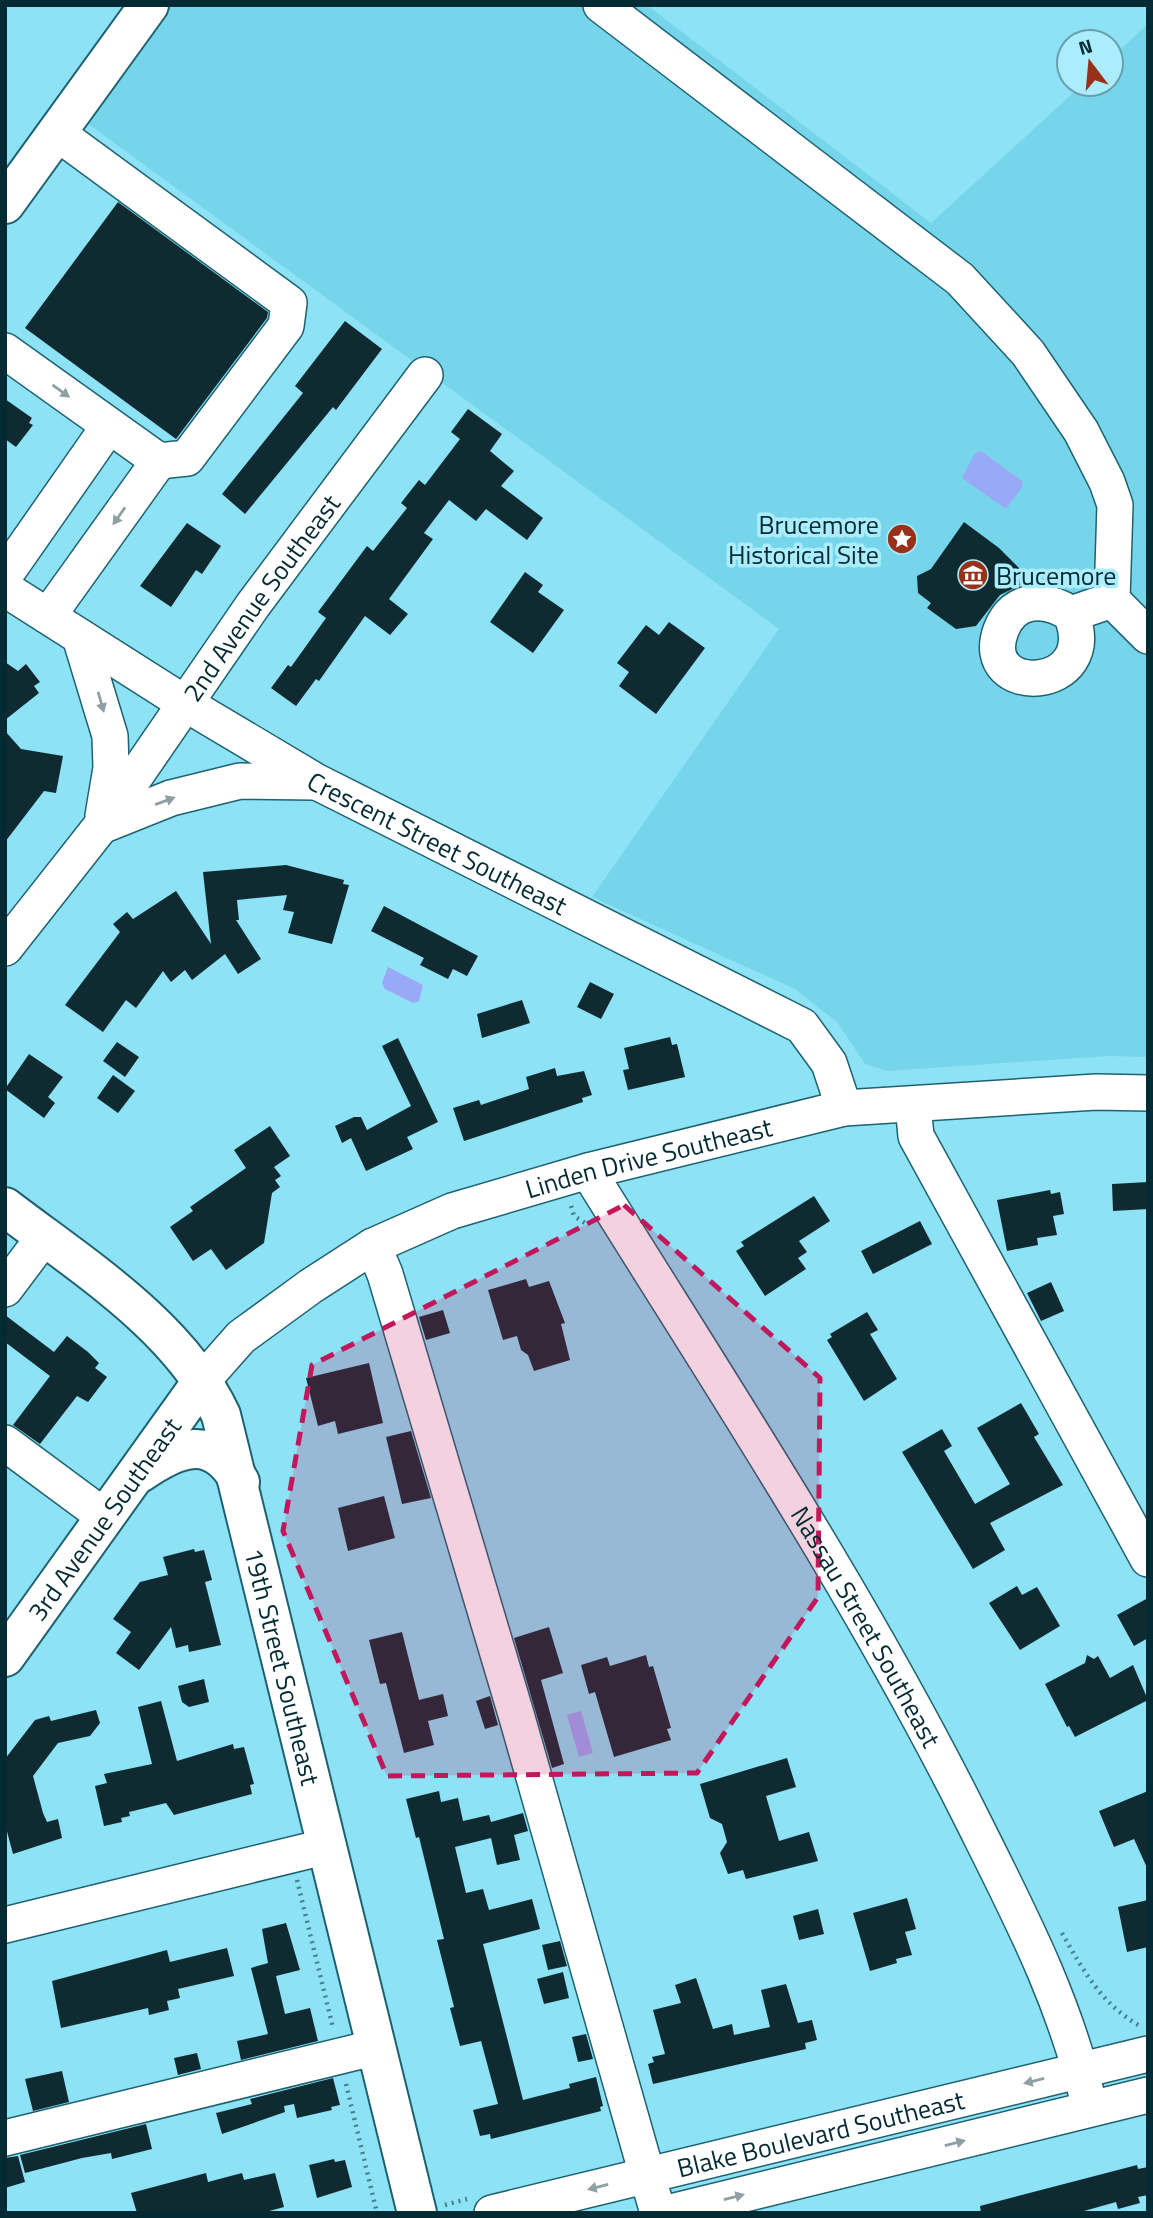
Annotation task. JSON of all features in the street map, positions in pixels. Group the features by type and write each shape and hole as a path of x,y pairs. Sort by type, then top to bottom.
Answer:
{"main road":[{"path":"5,204 57,133 138,9"},
{"name":"19th Street Southeast","path":"5,1207 157,1328 203,1380 228,1433 417,2213"},
{"name":"3rd Avenue Southeast","path":"5,1657 203,1380"},
{"path":"133,1478 170,1456 200,1447 221,1456 240,1482"}],"street":[{"path":"601,5 960,279 1028,353 1081,431 1107,482 1115,505 1112,600 1148,636"},
{"path":"5,351 159,461 187,458 286,326 289,303 57,133"},
{"name":"2nd Avenue Southeast","path":"5,948 101,826 253,605 425,375"},
{"path":"5,575 109,426"},
{"path":"48,616 159,461"},
{"name":"Crescent Street Southeast","path":"5,589 186,704 317,782 802,1026 829,1063 844,1108"},
{"path":"1072,614 1112,600"},
{"name":"2nd Avenue Southeast","path":"80,637 110,736 111,768 101,826"},
{"name":"2nd Avenue Southeast","path":"101,826 171,798 240,781 317,782"},
{"name":"Linden Drive Southeast","path":"203,1380 241,1337 373,1246 452,1211 588,1171 844,1108 1096,1093 1148,1093"},
{"path":"913,1105 916,1136 1148,1559"},
{"name":"Nassau Street Southeast","path":"588,1171 769,1456 933,1743 1043,1961 1081,2069 1090,2109"},
{"path":"5,1289 44,1237"},
{"path":"373,1246 512,1700 658,2213"},
{"path":"5,1443 106,1517"},
{"path":"5,1925 328,1846"},
{"path":"5,2138 377,2048"},
{"name":"Blake Boulevard Southeast","path":"492,2213 1148,2054"},
{"name":"Blake Boulevard Southeast","path":"667,2213 1148,2095"}],"highlighted area":[{"path":"624,1205 820,1378 818,1597 697,1773 387,1776 283,1531 312,1365"}],"shaded area":[{"name":"Brucemore Historical Site","path":"149,5 647,5 931,223 1068,98 1125,98 1125,45 1148,24 1148,1057 1108,1056 887,1071 865,1064 837,1022 795,989 592,897 779,629 72,112"},
{"path":"981,451 1022,481 1022,487 1006,509 962,478 975,453"},
{"path":"388,967 423,985 419,1001 413,1003 385,989 382,983"},
{"path":"581,1711 593,1753 579,1757 567,1715"}],"building":[{"path":"118,202 268,312 267,318 176,439 25,328"},
{"path":"345,321 382,349 336,410 333,407 245,514 222,494 303,393 295,386"},
{"path":"5,399 32,418 29,423 33,425 16,447 5,439"},
{"path":"468,409 502,434 490,451 514,471 501,486 543,518 527,540 486,509 476,521 449,500 424,533 433,539 389,599 408,614 390,635 365,616 319,681 316,679 296,706 271,688 288,665 291,667 326,618 318,612 367,546 373,551 407,508 401,503 419,480 425,485 460,439 451,432"},
{"name":"Brucemore","path":"964,522 999,548 1027,576 1020,585 1000,595 976,626 956,629 927,608 931,603 918,593 917,576 931,569"},
{"path":"187,523 221,546 202,574 196,570 171,607 140,586"},
{"path":"525,572 543,585 538,592 564,610 533,653 490,622"},
{"path":"669,622 705,648 656,714 619,686 629,672 617,663 646,625 659,635"},
{"path":"5,662 18,671 26,664 40,682 34,686 39,693 5,720"},
{"path":"5,731 21,749 63,756 56,793 44,791 5,842"},
{"path":"286,865 344,880 343,884 349,885 332,944 288,933 294,912 283,910 287,895 237,900 239,920 236,920 261,959 238,974 225,954 192,980 185,970 171,982 163,971 136,1008 126,1000 103,1032 65,1005 120,932 113,924 127,912 133,919 176,891 211,944 203,872"},
{"path":"384,906 478,956 467,976 453,969 448,979 420,965 424,958 371,931"},
{"path":"590,982 614,994 601,1019 577,1007"},
{"path":"522,1000 530,1023 482,1038 477,1014"},
{"path":"670,1037 672,1045 677,1044 685,1077 628,1090 623,1070 629,1069 624,1048"},
{"path":"398,1038 438,1122 407,1137 413,1149 366,1171 351,1138 342,1143 335,1126 354,1117 361,1117 367,1130 411,1106 382,1046"},
{"path":"117,1042 139,1057 125,1077 103,1061"},
{"path":"29,1054 63,1077 48,1097 55,1103 44,1118 5,1089"},
{"path":"555,1068 557,1076 584,1071 592,1095 582,1098 583,1102 464,1141 453,1108 479,1100 481,1105 529,1089 526,1077"},
{"path":"113,1075 135,1091 118,1113 97,1098"},
{"path":"270,1126 290,1156 274,1167 281,1176 275,1180 280,1187 272,1193 264,1243 226,1270 211,1249 193,1261 170,1227 193,1211 190,1207 246,1168 234,1150"},
{"path":"1148,1182 1148,1209 1113,1211 1112,1184"},
{"path":"1050,1190 1051,1194 1060,1192 1064,1214 1053,1216 1057,1235 1037,1238 1038,1245 1007,1251 997,1200"},
{"path":"814,1196 830,1221 799,1241 807,1252 798,1258 806,1269 765,1296 736,1251 744,1246 741,1242"},
{"path":"920,1221 932,1244 873,1274 861,1251"},
{"path":"526,1279 529,1287 549,1281 565,1323 561,1324 570,1360 534,1371 528,1355 521,1350 517,1336 503,1340 488,1290"},
{"path":"1051,1282 1064,1311 1041,1321 1027,1293"},
{"path":"443,1310 450,1333 426,1340 419,1317"},
{"path":"867,1312 878,1330 870,1334 897,1379 864,1401 827,1340 832,1337 830,1334"},
{"path":"5,1315 54,1352 67,1336 99,1363 95,1368 107,1377 88,1402 77,1396 40,1444 13,1425 50,1376 5,1342"},
{"path":"369,1363 383,1423 338,1434 335,1421 318,1426 306,1378"},
{"path":"1021,1403 1039,1434 1034,1437 1063,1485 990,1523 1005,1550 973,1569 902,1452 942,1429 952,1446 944,1451 975,1504 1010,1484 977,1428"},
{"path":"411,1431 431,1498 402,1504 386,1437"},
{"path":"384,1496 395,1538 348,1551 338,1508"},
{"path":"194,1549 195,1552 204,1550 212,1580 205,1582 221,1645 189,1652 188,1645 176,1648 171,1627 139,1670 116,1653 131,1632 113,1619 140,1582 168,1575 163,1557"},
{"path":"1017,1586 1022,1595 1037,1587 1060,1626 1020,1650 989,1603"},
{"path":"1148,1598 1148,1638 1134,1646 1117,1615"},
{"path":"549,1627 563,1673 541,1680 564,1764 552,1768 514,1638"},
{"path":"402,1632 419,1700 443,1694 448,1716 428,1721 434,1745 404,1753 386,1683 380,1684 369,1640"},
{"path":"646,1655 649,1667 653,1666 671,1728 667,1729 671,1740 614,1757 595,1692 589,1694 581,1665 607,1657 610,1666"},
{"path":"1087,1655 1094,1659 1098,1656 1110,1678 1133,1665 1148,1700 1075,1737 1045,1684 1085,1663"},
{"path":"204,1679 209,1702 189,1707 182,1702 178,1686"},
{"path":"490,1696 498,1725 485,1729 476,1701"},
{"path":"161,1701 177,1761 233,1744 234,1749 244,1747 254,1784 250,1785 252,1794 174,1815 166,1803 129,1812 130,1816 121,1818 122,1822 104,1826 95,1786 107,1783 104,1774 152,1764 138,1707"},
{"path":"96,1710 100,1723 90,1736 58,1743 33,1776 47,1822 58,1819 62,1838 13,1854 5,1824 5,1759 35,1720 49,1716 51,1721"},
{"path":"787,1758 796,1787 766,1796 779,1841 809,1832 818,1861 746,1879 743,1870 728,1874 720,1853 727,1842 722,1824 710,1818 700,1784"},
{"path":"439,1791 441,1802 458,1798 463,1821 489,1815 491,1822 523,1813 528,1831 514,1835 520,1860 497,1865 491,1838 455,1847 466,1893 483,1889 489,1910 532,1899 540,1929 483,1944 523,2100 570,2088 569,2084 596,2077 603,2106 600,2107 601,2111 491,2139 490,2134 480,2136 473,2110 498,2104 481,2041 460,2046 450,2008 454,2007 437,1940 444,1939 419,1837 416,1838 406,1799"},
{"path":"1148,1791 1148,1870 1134,1839 1114,1847 1099,1811"},
{"path":"907,1898 916,1929 905,1932 912,1955 896,1959 897,1963 870,1971 853,1913"},
{"path":"1148,1900 1148,1947 1127,1952 1118,1907"},
{"path":"818,1909 824,1934 799,1940 793,1916"},
{"path":"286,1923 300,1970 276,1976 285,2014 310,2008 318,2041 241,2060 237,2041 268,2034 251,1968 268,1963 262,1929"},
{"path":"560,1941 567,1966 548,1970 542,1945"},
{"path":"227,1948 234,1976 178,1989 180,1998 167,2001 169,2010 149,2015 148,2008 61,2028 52,1981 167,1950 170,1962"},
{"path":"563,1972 569,1998 544,2004 537,1979"},
{"path":"696,1978 713,2029 732,2024 734,2035 770,2027 761,1990 786,1984 798,2023 812,2020 817,2040 805,2043 806,2049 653,2084 648,2064 654,2062 652,2057 665,2054 653,2010 681,2003 675,1985"},
{"path":"586,2034 593,2059 578,2062 572,2037"},
{"path":"197,2053 201,2069 178,2075 174,2058"},
{"path":"62,2071 69,2102 33,2111 25,2079"},
{"path":"333,2078 340,2105 331,2107 332,2110 297,2118 294,2104 284,2106 285,2112 222,2134 216,2113 252,2104 250,2099"},
{"path":"146,2124 152,2149 112,2159 111,2153 82,2158 25,2173 20,2155"},
{"path":"18,2156 25,2182 5,2188 5,2158"},
{"path":"334,2159 335,2162 345,2160 352,2187 317,2198 309,2165"},
{"path":"1137,2165 1138,2169 1148,2167 1148,2195 1138,2197 1140,2203 1118,2209 1116,2202 1077,2213 981,2213 980,2206"},
{"path":"206,2173 208,2182 242,2173 244,2180 275,2173 284,2207 262,2213 137,2213 131,2193"}],"place":[{"name":"Brucemore Historical Site","path":"902,539"},
{"name":"Brucemore","path":"973,575"}]}
